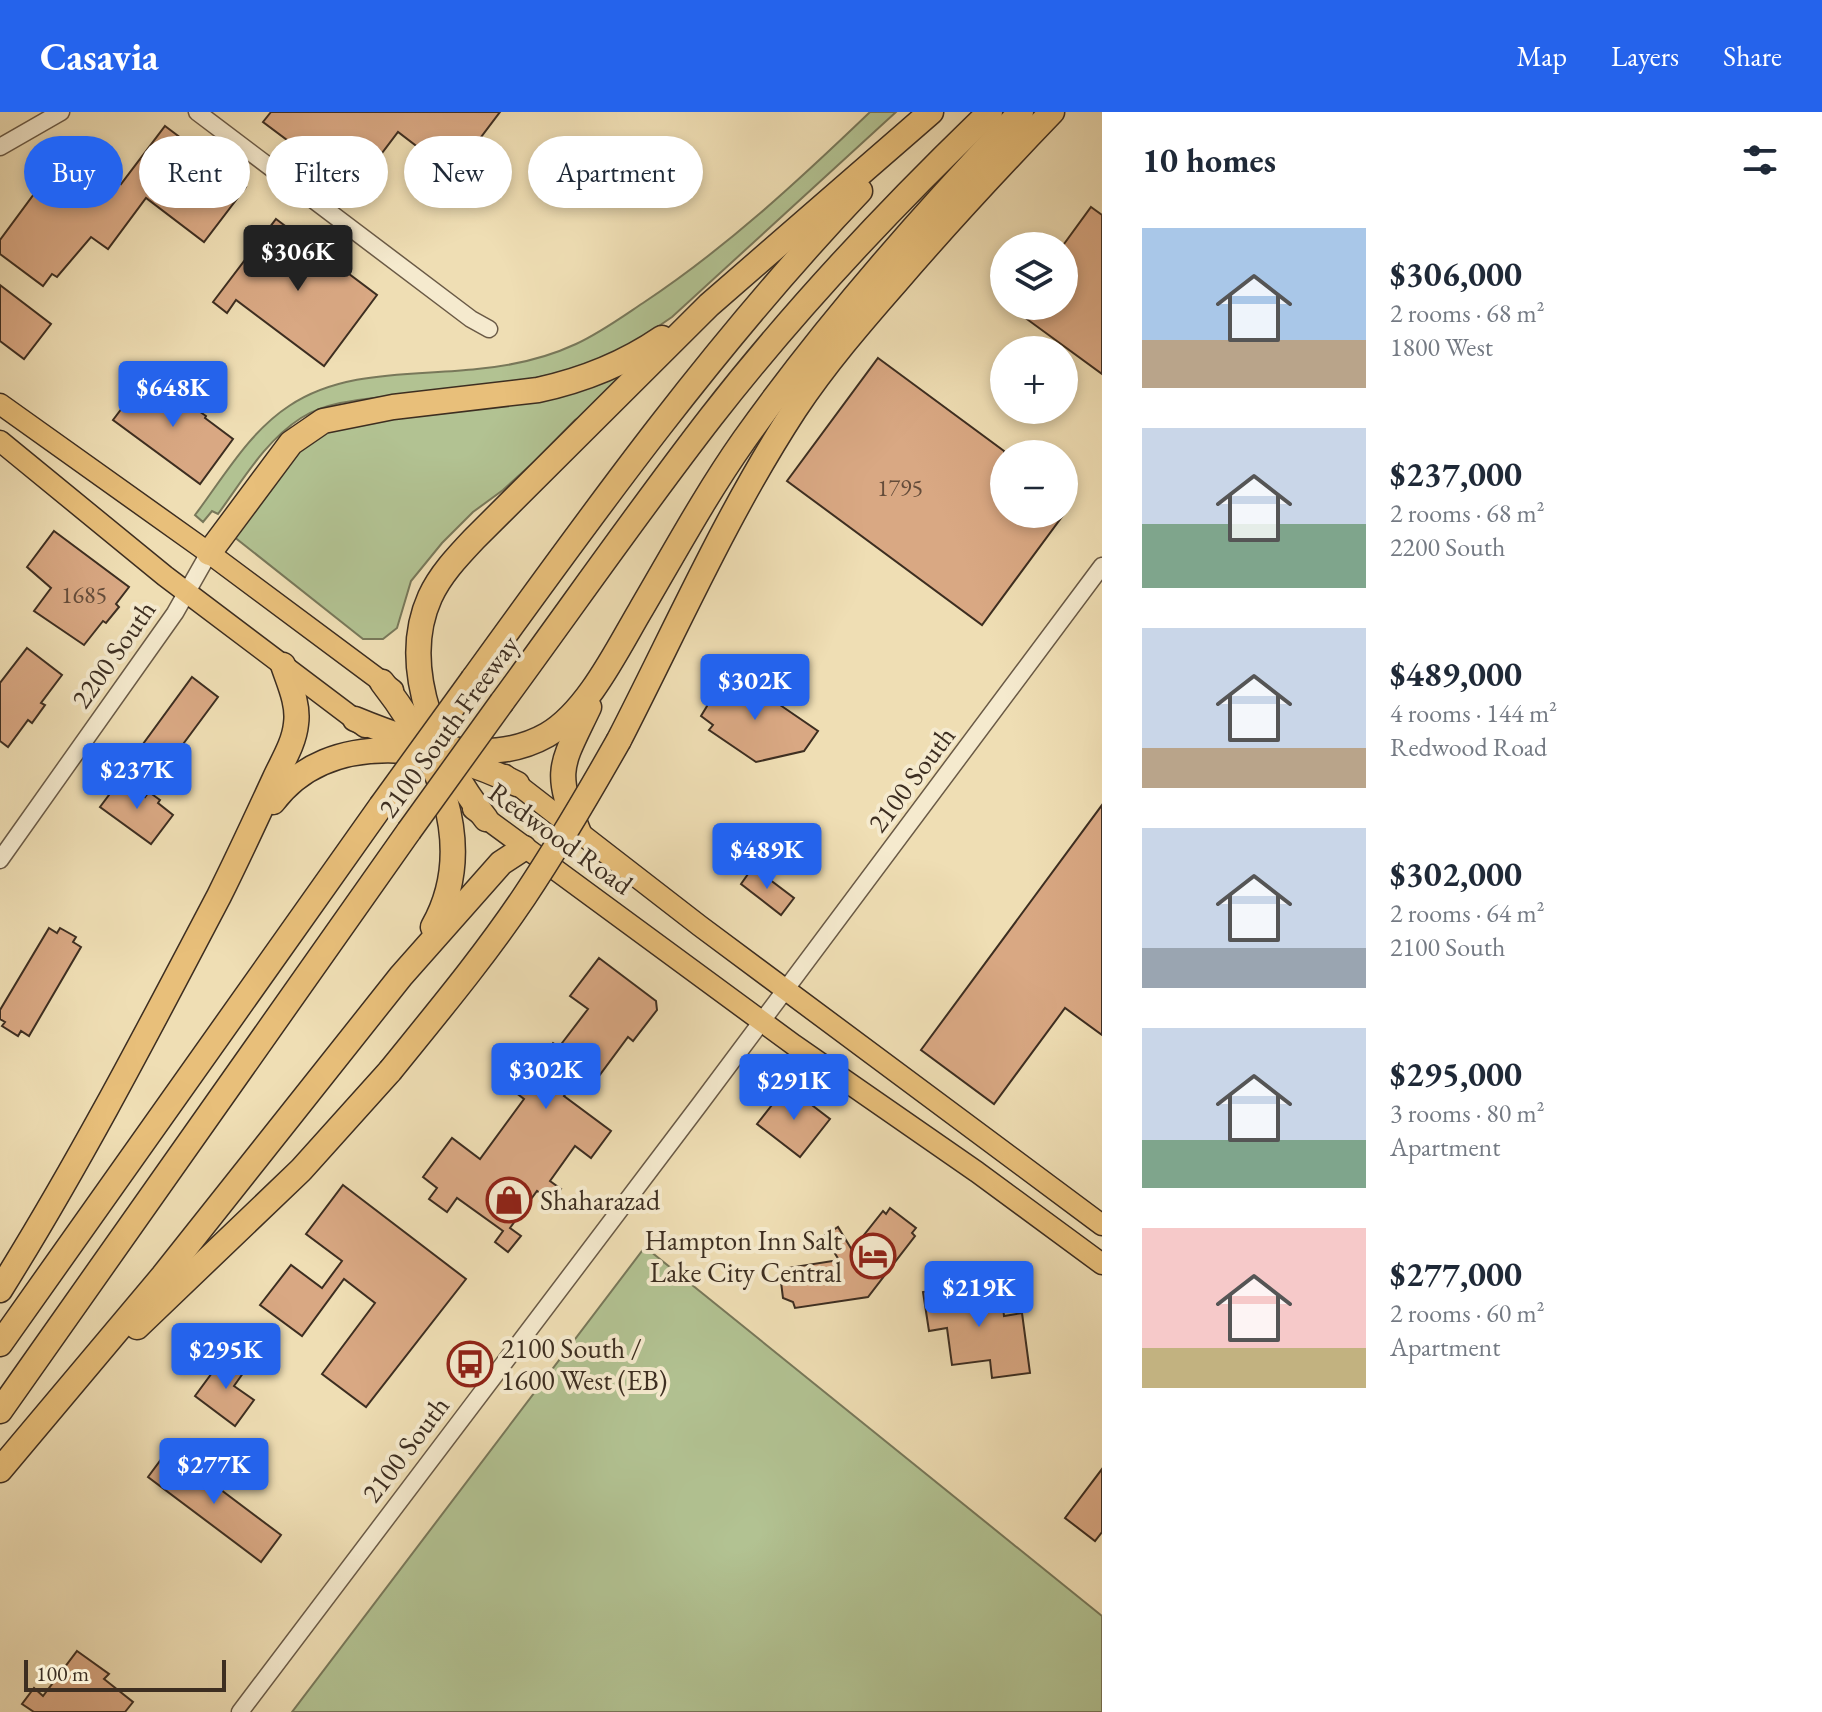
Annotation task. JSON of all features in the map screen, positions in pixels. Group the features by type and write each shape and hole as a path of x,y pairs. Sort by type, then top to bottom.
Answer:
{"highway":[{"path":"401,976 435,924 451,884 453,844 421,677 420,633 430,598 442,576 474,539 709,305 934,112"},
{"name":"2100 South Freeway","path":"0,1344 381,806 676,402 819,235 934,112"},
{"name":"2100 South Freeway","path":"0,1411 409,831 711,417 824,284 937,163 990,112"},
{"path":"240,855 282,790 320,762 352,753 476,752 524,745 555,730 574,713 613,658 737,450 817,343 895,249 1021,112"},
{"path":"895,249 1039,112"},
{"path":"48,1412 301,1170 390,1071 457,989 515,910 579,811 619,740 761,462 797,406 836,352 940,231 1052,112"},
{"path":"209,553 291,443 323,421 393,407 538,390 578,380 635,355 709,305"},
{"path":"579,833 564,792 562,770 613,658"},
{"path":"0,1290 92,1135 240,855 294,735 297,717 295,703 283,665"},
{"path":"382,682 486,819"},
{"path":"355,719 517,784"},
{"path":"0,1470 163,1276 401,976 501,863 524,848"}],"main road":[{"name":"Redwood Road","path":"0,404 209,553 431,718 786,990 1102,1225"},
{"name":"Redwood Road","path":"0,441 186,592 524,848 1102,1264"}],"street":[{"path":"0,147 61,112"},
{"path":"197,112 471,319 489,329"},
{"name":"2200 South","path":"0,860 175,613 209,553"},
{"name":"2100 South","path":"240,1712 762,1021 1096,586 1102,566"}],"green space":[{"path":"870,112 896,112 672,317 638,339 614,353 555,374 325,407 301,418 276,438 218,514 212,511 203,522 195,515 261,429 289,406 310,394 380,376 515,363 564,349 602,330 674,282 732,237"},
{"path":"620,369 625,377 593,409 575,420 535,461 473,512 442,543 411,581 397,628 383,639 363,639 233,536 281,467 315,435"},
{"path":"645,1247 1102,1616 1102,1712 292,1712"}],"building":[{"path":"271,112 500,112 482,136 404,137 398,132 388,145 388,136 282,136 263,122"},
{"path":"165,126 178,136 157,136"},
{"path":"139,160 139,207 108,249 91,237 57,277 52,274 43,286 0,254 0,240 24,208 123,208 123,181"},
{"path":"1091,207 1102,215 1102,374 1078,356 1078,336 1050,336 1028,320 1078,320 1078,232 1073,232"},
{"path":"159,208 230,208 204,242"},
{"path":"276,219 377,295 324,366 236,300 227,313 213,302"},
{"path":"0,285 51,324 24,359 0,341"},
{"path":"878,358 990,441 990,528 1054,528 982,625 787,481"},
{"path":"147,375 233,439 200,484 113,420"},
{"path":"54,531 129,587 116,604 119,607 84,645 34,611 51,588 27,567"},
{"path":"27,648 62,675 41,703 45,705 32,723 28,720 8,747 0,741 0,683"},
{"path":"729,670 818,731 804,751 756,762 709,730 713,725 701,716"},
{"path":"192,677 218,697 169,763 143,744"},
{"path":"121,779 145,797 149,792 173,815 151,844 100,807"},
{"path":"1102,805 1102,1035 1065,1008 994,1104 921,1050"},
{"path":"753,867 794,898 781,915 741,884"},
{"path":"49,928 57,933 60,928 76,937 73,942 81,947 29,1036 21,1031 18,1036 2,1026 5,1022 0,1019 0,1010"},
{"path":"599,958 656,1001 657,1010 633,1041 628,1037 596,1080 584,1071 564,1096 611,1131 591,1158 575,1146 550,1181 561,1189 552,1202 537,1191 510,1228 521,1236 508,1252 495,1242 503,1231 457,1198 447,1212 429,1199 437,1188 423,1177 452,1138 480,1159 524,1099 515,1092 553,1043 559,1047 588,1009 570,996"},
{"path":"787,1086 830,1119 800,1157 757,1124"},
{"path":"343,1185 466,1279 366,1407 322,1374 375,1303 344,1279 302,1336 260,1305 291,1265 322,1288 342,1261 306,1234"},
{"name":"Hampton Inn Salt Lake City Central","path":"890,1208 916,1228 912,1233 915,1236 868,1297 795,1308 793,1302 783,1298 780,1274 789,1272 788,1268 839,1260 824,1236 838,1227 852,1250 883,1211 886,1214"},
{"path":"982,1284 984,1300 1002,1298 1004,1316 1022,1313 1030,1373 992,1378 990,1360 952,1365 947,1328 929,1331 923,1292"},
{"path":"226,1354 246,1369 234,1386 254,1400 235,1426 195,1396"},
{"path":"168,1450 281,1535 261,1562 148,1477"},
{"path":"1102,1469 1102,1532 1095,1541 1065,1518"},
{"path":"77,1651 109,1674 104,1679 133,1702 125,1712 34,1712 22,1704 34,1688 43,1696"}],"place":[{"name":"Shaharazad","path":"509,1200"},
{"name":"Hampton Inn Salt Lake City Central","path":"873,1256"},
{"name":"2100 South / 1600 West (EB)","path":"470,1364"}]}
